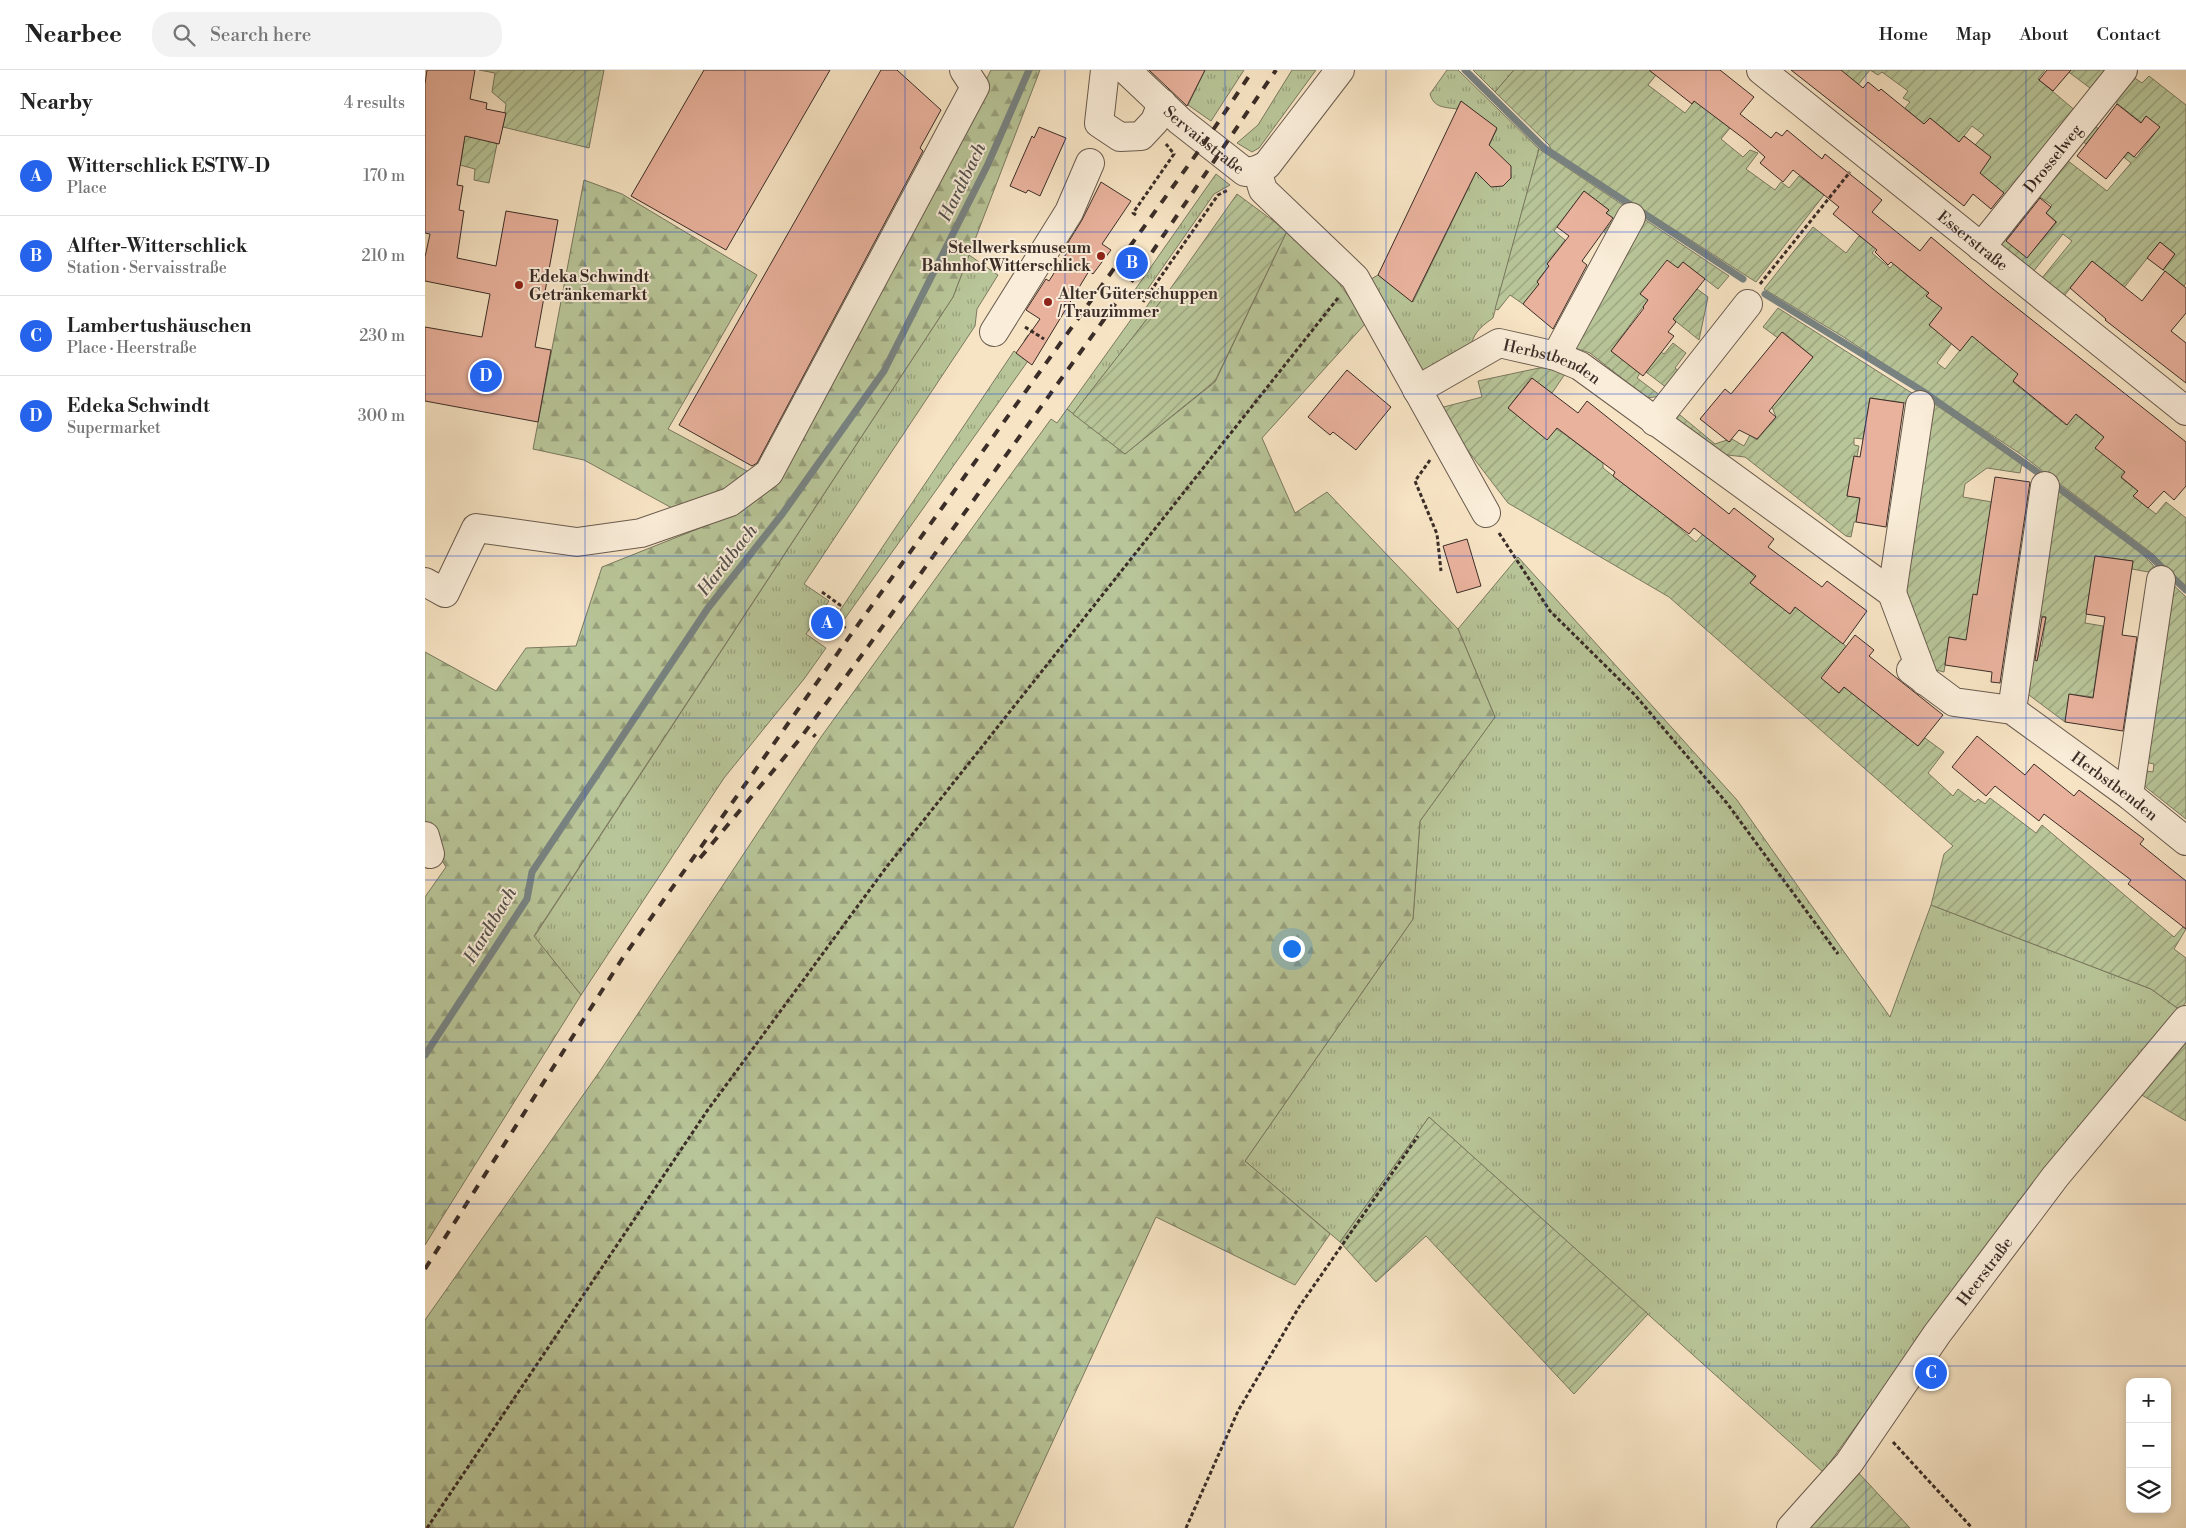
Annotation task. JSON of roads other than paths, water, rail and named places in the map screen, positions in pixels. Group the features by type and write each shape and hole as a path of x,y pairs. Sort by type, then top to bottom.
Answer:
{"street":[{"path":"425,582 445,593 476,528 577,542 641,533 730,502 769,473 975,87 964,70"},
{"path":"1105,70 1099,123 1120,138 1141,136 1155,121 1162,103"},
{"name":"Servaisstraße","path":"1126,70 1180,121 1245,172 1257,170 1267,165 1340,70"},
{"name":"Esserstraße","path":"1761,70 1866,152 2186,411"},
{"name":"Drosselweg","path":"1981,247 2123,70"},
{"path":"994,332 1069,212 1090,163"},
{"path":"1257,170 1263,190 1355,278 1486,513"},
{"path":"1556,356 1631,218"},
{"path":"1655,422 1748,304"},
{"name":"Herbstbenden","path":"1417,390 1499,343 1556,356 1580,366 1892,593"},
{"path":"1920,404 1892,593 1925,681"},
{"path":"2012,710 2045,486"},
{"name":"Herbstbenden","path":"1869,576 1901,662 1982,725 2044,733"},
{"path":"2129,795 2161,580"},
{"name":"Herbstbenden","path":"1953,702 2012,710 2129,795 2186,841"},
{"name":"Heerstraße","path":"1791,1528 1849,1463 1937,1334 2055,1177 2186,1020"}],"waterway":[{"name":"Hardtbach","path":"425,1055 527,899 532,872 708,608 783,513 884,371 988,164 1029,70"},
{"path":"1465,70 1544,148 1743,279"},
{"path":"1765,294 1924,392 2040,474 2151,557 2186,590"}],"railway":[{"path":"425,1269 622,959 842,647 1205,142 1253,70"},
{"path":"700,858 799,740 867,648 1144,264 1276,70"}],"place":[{"name":"Stellwerksmuseum Bahnhof Witterschlick","path":"1101,256"},
{"name":"Alfter-Witterschlick","path":"1132,263"},
{"name":"Edeka Schwindt Getränkemarkt","path":"519,285"},
{"name":"Alter Güterschuppen / Trauzimmer","path":"1048,302"},
{"name":"Edeka Schwindt","path":"486,376"},
{"name":"Witterschlick ESTW-D","path":"827,623"},
{"name":"Lambertushäuschen","path":"1931,1373"}]}
